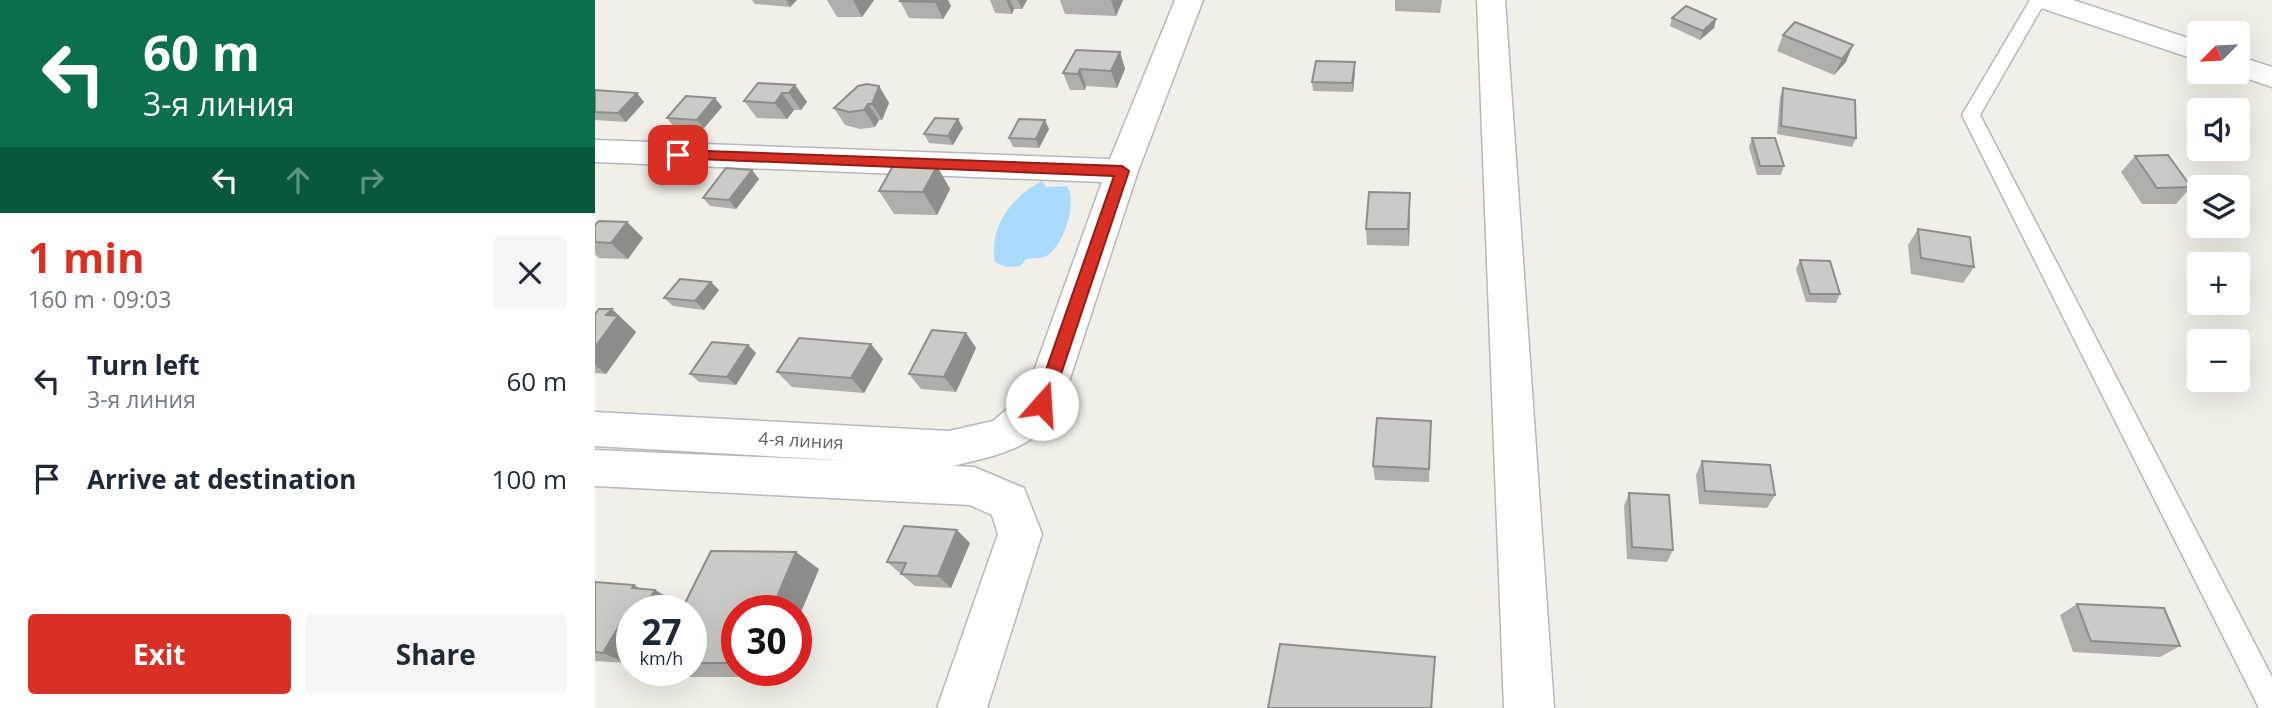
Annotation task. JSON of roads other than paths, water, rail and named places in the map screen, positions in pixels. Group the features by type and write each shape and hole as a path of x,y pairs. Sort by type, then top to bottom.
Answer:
{"street":[{"path":"595,151 1122,171 1189,0"},
{"path":"1491,0 1529,708"},
{"path":"2045,0 2187,48"},
{"path":"2251,69 2272,76"},
{"name":"4-я линия","path":"595,429 949,449 1005,436 1042,404 1122,171"},
{"path":"595,468 974,486 1009,502 1020,534 963,708"}],"lane":[{"path":"2038,0 1971,114 2272,705"}],"water":[{"path":"1042,181 1046,187 1067,186 1070,193 1068,222 1059,242 1048,255 1026,259 1020,266 1006,267 995,262 995,237 1005,214 1021,195"}]}
